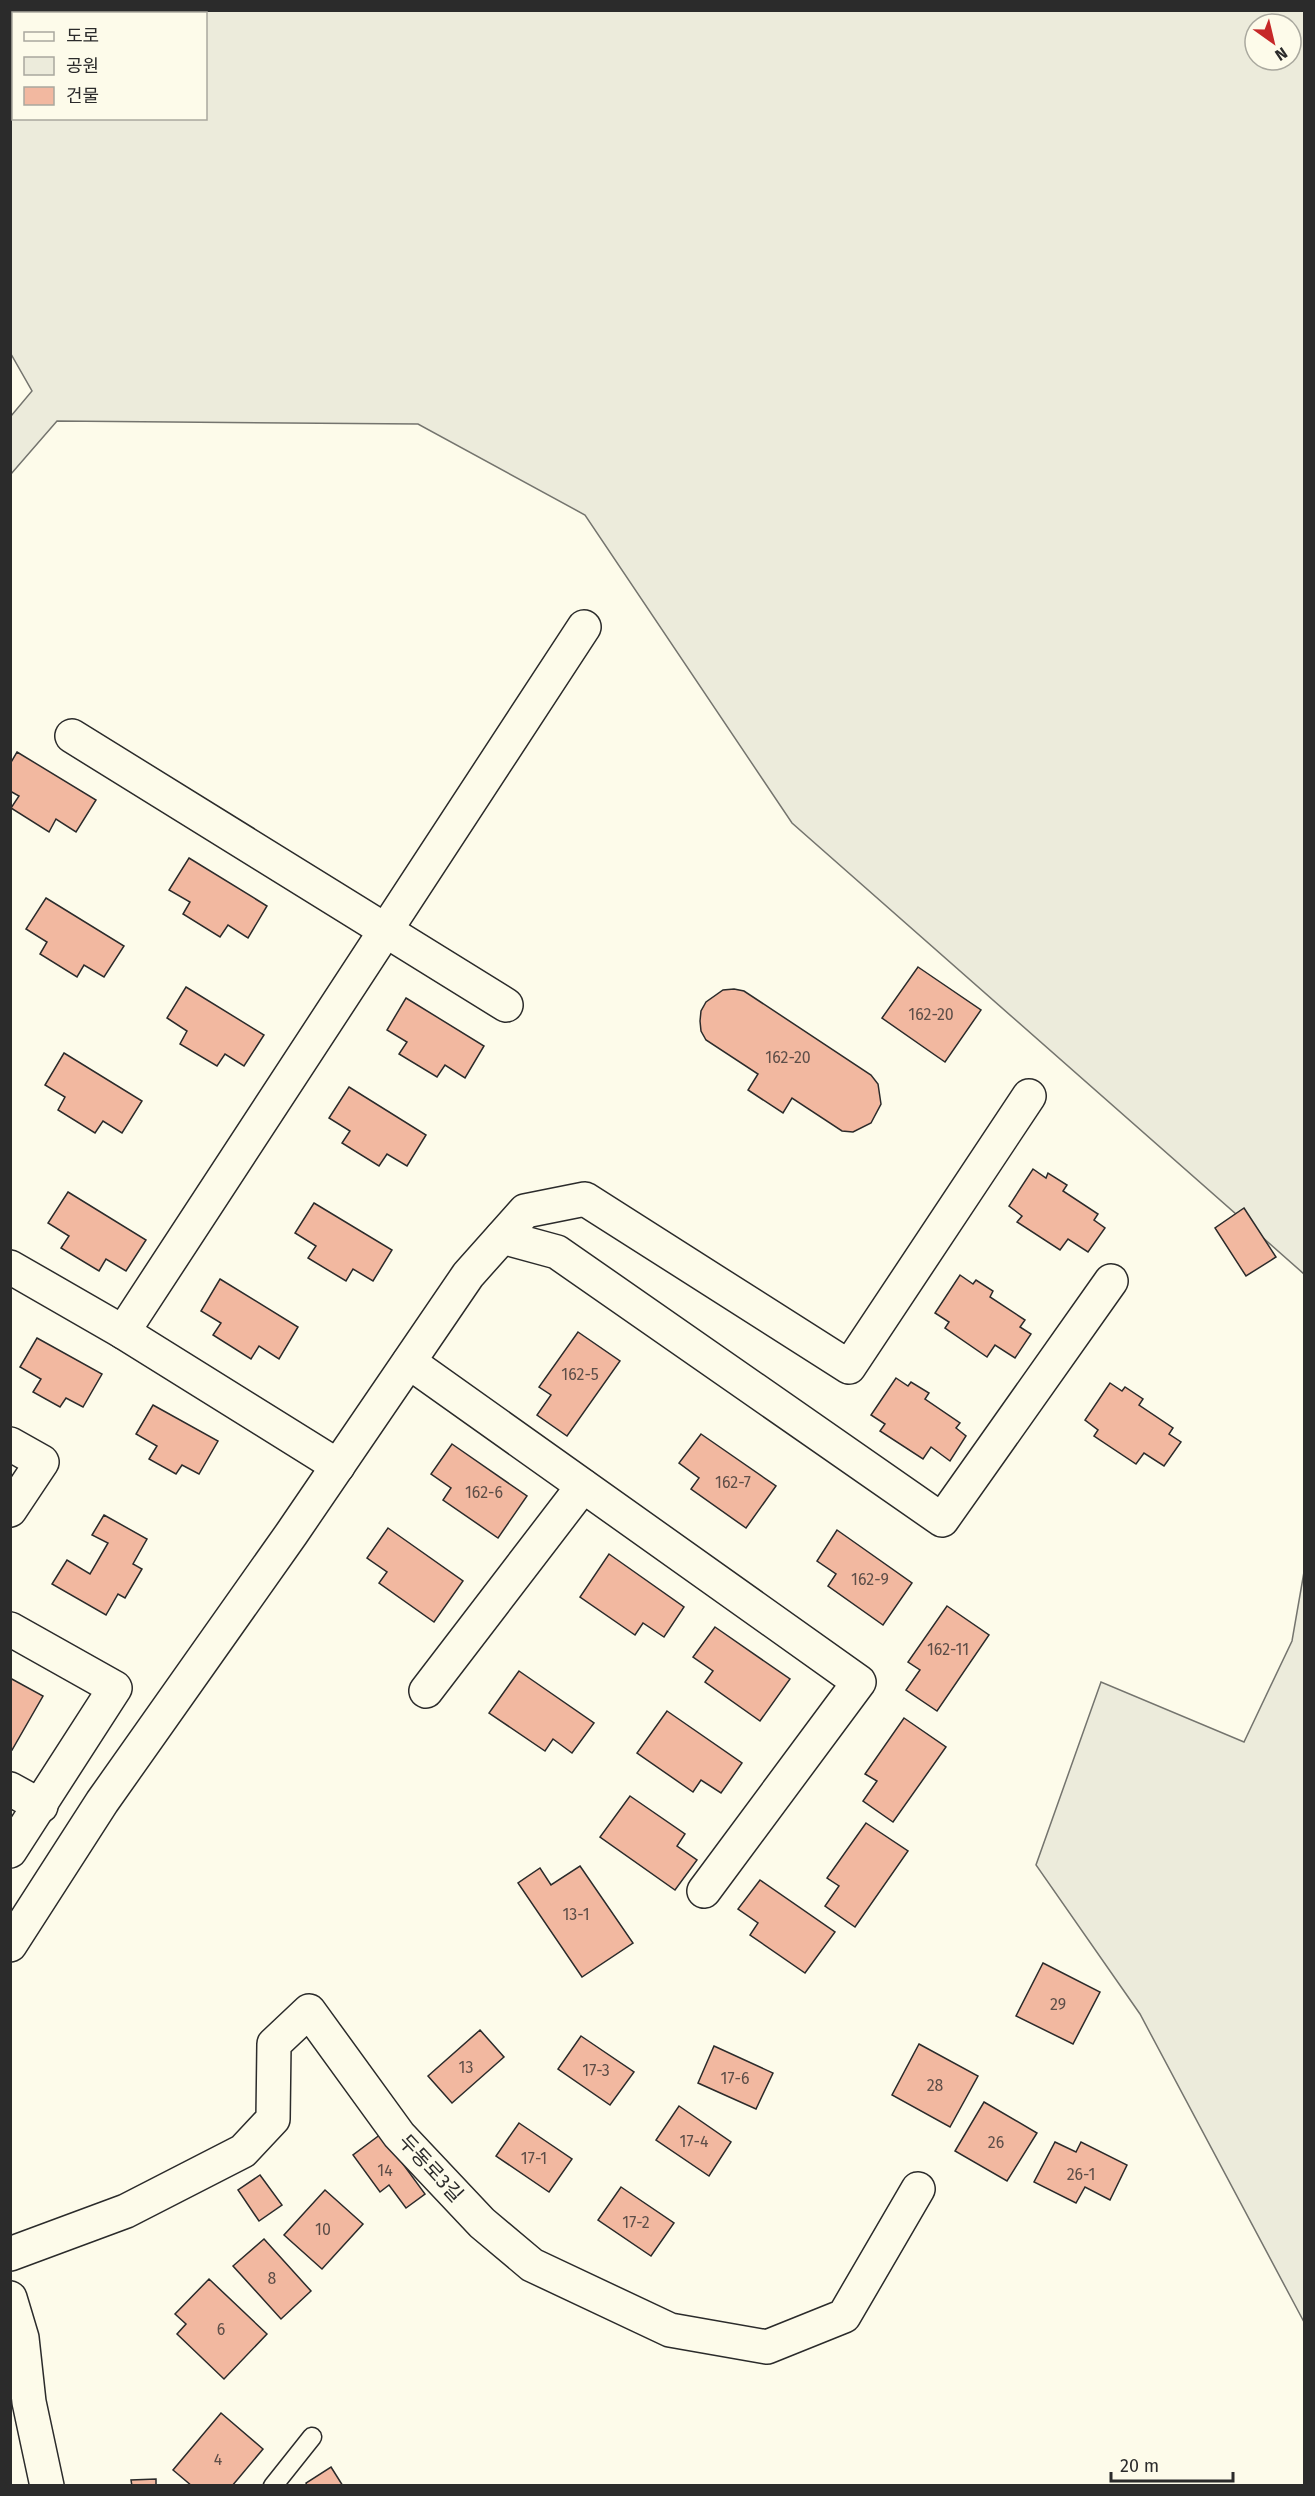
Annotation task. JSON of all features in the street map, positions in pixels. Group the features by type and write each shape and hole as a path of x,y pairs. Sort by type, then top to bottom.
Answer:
{"street":[{"path":"123,1332 584,627"},
{"path":"72,736 506,1005"},
{"path":"10,1945 102,1802 338,1466 468,1275 525,1211 585,1199 849,1367 1029,1096"},
{"path":"502,1237 557,1252 942,1520 1111,1281"},
{"path":"10,1267 123,1332 338,1466"},
{"path":"409,1362 859,1682 704,1891"},
{"path":"10,1444 42,1462 10,1510"},
{"path":"426,1691 583,1486"},
{"path":"10,1629 115,1688 42,1806 10,1851"},
{"path":"10,1789 42,1806"},
{"name":"두동로3길","path":"10,2254 126,2211 243,2151 273,2120 274,2044 309,2011 399,2135 482,2223 532,2265 670,2330 767,2347 844,2316 918,2189"},
{"path":"10,2298 22,2338 29,2402 47,2486"}],"lane":[{"path":"273,2486 312,2437"}],"green space":[{"path":"11,11 1304,11 1304,1274 792,823 585,515 418,424 57,421 11,474 11,416 32,391 11,354"},
{"path":"1304,1572 1304,2322 1140,2014 1036,1865 1101,1682 1244,1742 1292,1641"}],"building":[{"path":"17,752 96,800 76,832 56,819 49,832 11,808 19,796 10,791 10,764"},
{"path":"189,858 267,906 248,938 228,925 220,937 183,914 190,902 169,890"},
{"path":"46,898 124,946 104,977 84,965 77,977 40,954 47,942 26,929"},
{"path":"918,967 981,1010 945,1062 882,1018"},
{"path":"186,987 264,1035 244,1066 225,1054 217,1066 180,1044 187,1031 167,1018"},
{"path":"723,990 744,991 871,1075 878,1084 881,1104 871,1123 853,1132 842,1131 792,1098 783,1113 748,1090 758,1074 706,1040 701,1031 701,1011 706,1002"},
{"path":"406,998 484,1046 465,1078 445,1065 437,1077 399,1054 407,1042 387,1030"},
{"path":"64,1053 142,1101 122,1133 103,1121 95,1133 58,1110 65,1097 45,1085"},
{"path":"349,1087 426,1135 407,1166 387,1154 379,1166 342,1143 350,1131 329,1118"},
{"path":"1033,1169 1046,1178 1048,1173 1067,1185 1063,1191 1098,1214 1094,1220 1105,1228 1088,1252 1068,1239 1060,1250 1017,1222 1022,1216 1009,1206"},
{"path":"68,1192 146,1240 126,1271 106,1259 99,1271 61,1248 69,1236 48,1223"},
{"path":"314,1203 392,1250 373,1281 353,1269 346,1281 308,1258 316,1246 295,1233"},
{"path":"1244,1208 1276,1257 1246,1276 1215,1228"},
{"path":"960,1275 973,1284 976,1280 993,1291 990,1297 1025,1320 1020,1327 1031,1334 1015,1358 995,1345 987,1357 945,1328 949,1322 935,1313"},
{"path":"220,1279 298,1327 279,1359 259,1346 251,1359 213,1335 221,1323 201,1311"},
{"path":"578,1332 620,1361 567,1436 537,1415 551,1395 539,1387"},
{"path":"37,1338 102,1374 83,1407 66,1398 60,1407 33,1392 41,1379 20,1367"},
{"path":"896,1378 908,1386 911,1382 929,1393 925,1399 960,1423 956,1428 966,1436 950,1461 931,1447 923,1459 880,1431 885,1424 871,1415"},
{"path":"1110,1383 1122,1391 1125,1387 1143,1399 1139,1405 1173,1428 1169,1434 1181,1442 1164,1466 1144,1453 1136,1464 1094,1436 1098,1430 1085,1420"},
{"path":"153,1405 218,1441 199,1474 182,1465 176,1474 149,1459 157,1446 136,1434"},
{"path":"701,1434 776,1486 746,1528 691,1489 699,1478 679,1463"},
{"path":"452,1444 527,1496 498,1538 443,1500 451,1488 431,1474"},
{"path":"104,1515 147,1539 133,1564 142,1569 125,1598 118,1594 106,1615 52,1584 67,1560 90,1574 108,1543 92,1535"},
{"path":"388,1528 463,1581 434,1622 379,1583 387,1572 367,1558"},
{"path":"837,1530 912,1583 883,1625 828,1586 836,1574 817,1561"},
{"path":"609,1554 684,1607 664,1637 643,1623 635,1635 580,1597"},
{"path":"947,1606 989,1635 937,1711 906,1690 920,1670 908,1662"},
{"path":"715,1627 790,1679 760,1721 705,1682 713,1671 693,1657"},
{"path":"519,1671 594,1723 572,1753 553,1739 545,1751 489,1713"},
{"path":"10,1678 43,1696 12,1750 10,1749"},
{"path":"667,1711 742,1763 721,1793 701,1780 693,1792 637,1753"},
{"path":"904,1718 946,1747 893,1822 863,1801 877,1781 865,1774"},
{"path":"630,1796 685,1834 677,1846 697,1860 675,1890 600,1837"},
{"path":"866,1823 908,1851 855,1927 825,1906 839,1886 827,1878"},
{"path":"580,1866 633,1943 582,1977 518,1883 540,1868 551,1885"},
{"path":"760,1880 835,1932 805,1973 750,1935 758,1923 738,1909"},
{"path":"1043,1963 1100,1992 1073,2044 1016,2016"},
{"path":"480,2030 504,2057 452,2103 428,2076"},
{"path":"581,2036 634,2072 610,2105 558,2069"},
{"path":"919,2044 978,2076 950,2127 892,2095"},
{"path":"714,2046 773,2073 756,2109 698,2083"},
{"path":"984,2102 1037,2133 1007,2181 955,2151"},
{"path":"679,2106 731,2142 709,2176 656,2140"},
{"path":"519,2123 572,2159 549,2192 496,2156"},
{"path":"381,2134 425,2194 406,2208 389,2185 380,2192 353,2155"},
{"path":"1055,2142 1076,2152 1081,2142 1127,2165 1110,2200 1085,2187 1076,2203 1034,2182"},
{"path":"260,2175 282,2205 259,2221 238,2190"},
{"path":"621,2187 674,2223 651,2256 598,2220"},
{"path":"325,2190 363,2224 322,2269 284,2235"},
{"path":"264,2239 311,2291 281,2319 233,2266"},
{"path":"209,2279 267,2334 224,2379 177,2334 186,2324 175,2314"},
{"path":"221,2413 263,2449 232,2486 192,2486 173,2470"},
{"path":"331,2467 343,2486 307,2486 306,2483"},
{"path":"156,2479 156,2486 132,2486 131,2480"}]}
